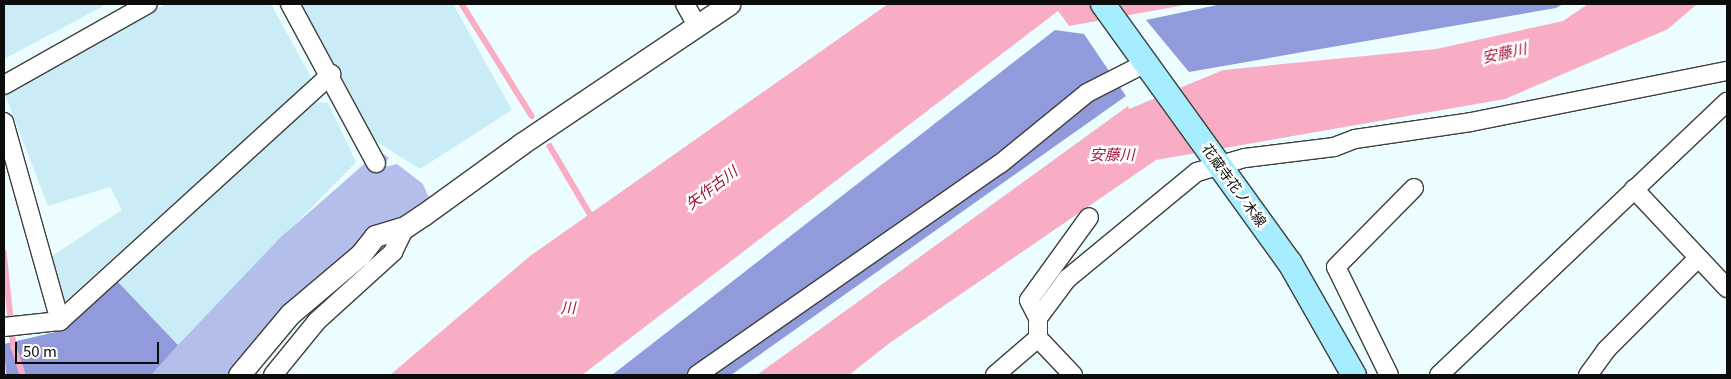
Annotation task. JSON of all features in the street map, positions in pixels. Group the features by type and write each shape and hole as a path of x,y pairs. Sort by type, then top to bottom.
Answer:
{"main road":[{"name":"花蔵寺花ノ木線","path":"1103,4 1290,263 1354,375"}],"street":[{"path":"4,85 148,4"},
{"path":"290,4 331,74 376,163"},
{"path":"685,4 698,26"},
{"path":"238,375 290,314 361,254 374,236 405,226 729,4"},
{"path":"697,375 1000,164 1087,92 1146,62"},
{"path":"1038,318 1067,279 1197,172 1216,159 1471,122 1727,71"},
{"path":"4,327 60,321 331,74"},
{"path":"1439,375 1727,102"},
{"path":"4,122 60,321"},
{"path":"1389,375 1336,267 1414,188"},
{"path":"1634,189 1697,259 1727,288"},
{"path":"1073,375 1038,338 1038,318 1029,300 1089,217"},
{"path":"273,375 317,321 393,252 405,226"},
{"path":"1588,375 1606,350 1697,259"},
{"path":"995,375 1038,338"}],"shaded area":[{"path":"4,4 107,4 4,59"},
{"path":"166,4 271,4 312,79 65,301 52,256 122,210 110,187 48,206 4,92"},
{"path":"296,4 453,4 512,110 420,169 374,140"},
{"path":"1222,4 1563,4 1556,8 1189,72 1146,20"},
{"path":"1055,30 1084,34 1126,96 731,375 612,375"},
{"path":"311,102 328,103 356,162 178,344 115,280"},
{"path":"379,151 389,158 381,168 397,164 423,184 429,198 391,223 228,375 149,375 281,237"},
{"path":"117,281 178,345 151,375 6,375 4,344 64,330"}],"water":[{"name":"川","path":"888,4 1190,4 1069,26 1058,11 582,375 390,375 530,256"},
{"name":"安藤川","path":"1588,4 1697,4 1668,29 1505,99 1156,160 891,342 849,375 757,375 1128,106 1129,109 1223,70 1436,49 1563,21"}],"waterway":[{"path":"462,4 532,116"},
{"path":"550,146 593,219"},
{"path":"4,252 14,347 23,375"}],"water label":[{"name":"矢作古川","path":"711,187"}]}
